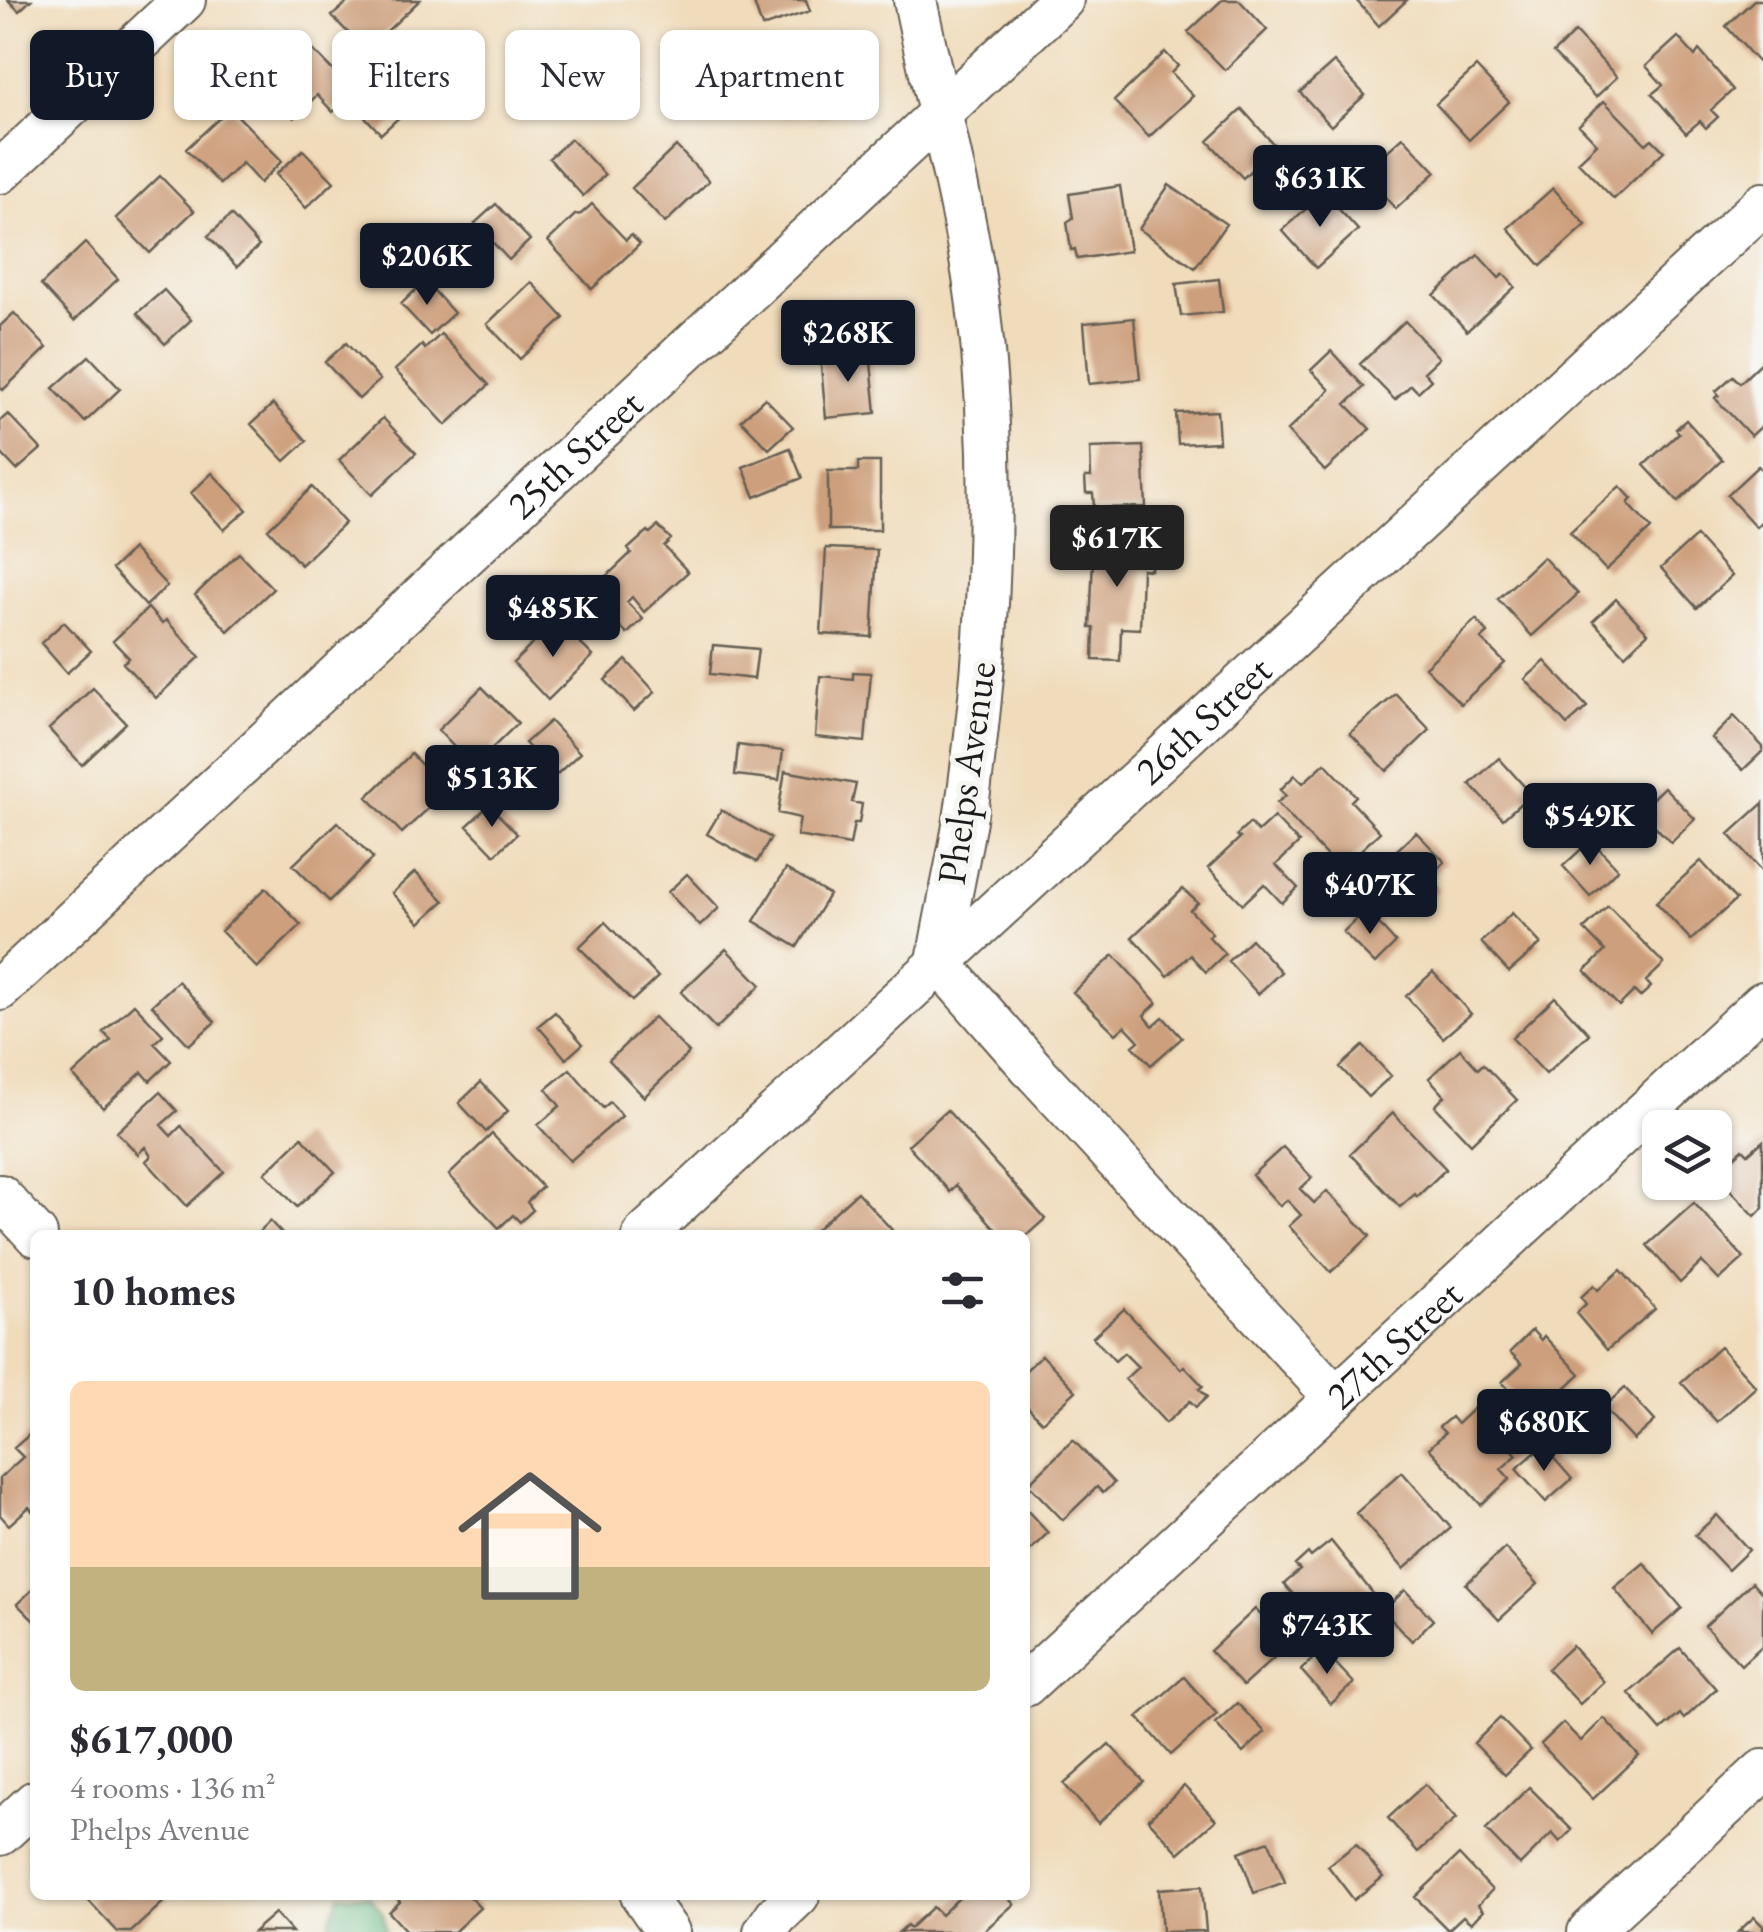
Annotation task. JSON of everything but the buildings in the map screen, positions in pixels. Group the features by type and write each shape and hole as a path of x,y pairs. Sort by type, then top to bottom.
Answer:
{"street":[{"path":"0,172 184,0"},
{"name":"Phelps Avenue","path":"915,0 978,305 987,434 989,549 983,666 964,820 938,962"},
{"name":"25th Street","path":"0,989 1062,0"},
{"name":"26th Street","path":"649,1230 1763,204"},
{"path":"938,962 1336,1398"},
{"name":"27th Street","path":"1030,1680 1763,1003"},
{"path":"0,1196 31,1230"},
{"path":"1589,1932 1763,1771"},
{"path":"0,1834 30,1807"},
{"path":"646,1900 668,1932"},
{"path":"765,1932 793,1900"}],"green space":[{"path":"338,1900 372,1900 383,1913 386,1932 331,1932 330,1920"}]}
